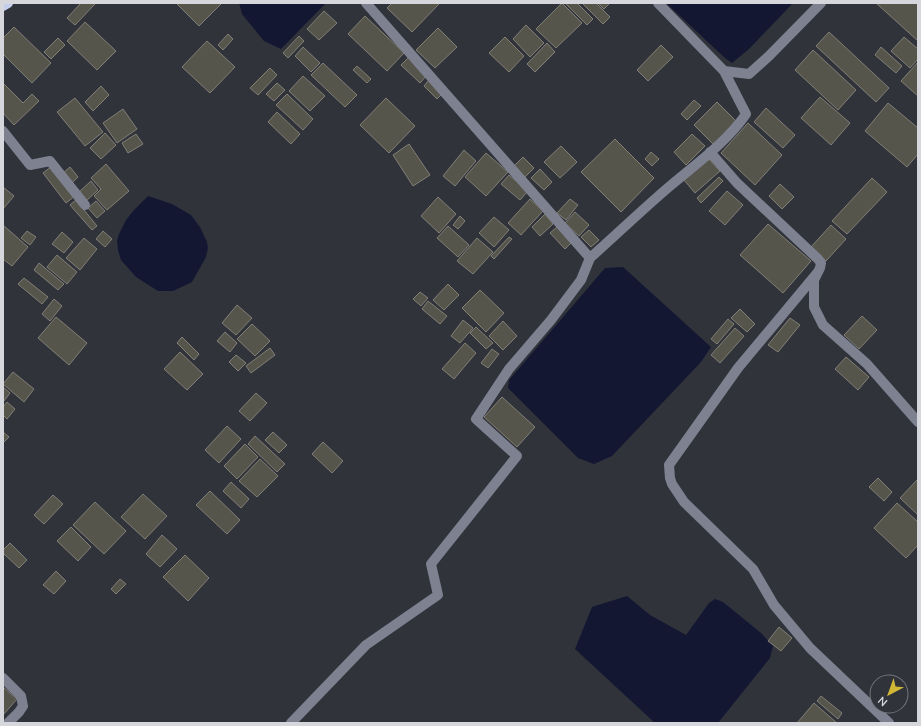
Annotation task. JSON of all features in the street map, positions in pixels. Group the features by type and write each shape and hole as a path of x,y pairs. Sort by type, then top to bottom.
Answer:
{"main road":[{"path":"3,6 8,3"}],"street":[{"path":"366,3 590,258"},
{"path":"291,723 366,645 438,595 431,564 518,456 476,419 509,369 551,320 581,280 590,258 710,152 739,125 746,114 724,71 658,3"},
{"path":"724,71 749,74 769,56 821,3"},
{"path":"3,131 30,165 50,161 85,205"},
{"path":"710,152 737,183 821,263 814,280 814,307 823,325 866,364 918,422"},
{"path":"818,272 734,374 669,465 670,478 672,484 684,502 753,569 774,605 810,648 889,723"},
{"path":"3,678 21,696 23,706 8,723"}],"water":[{"path":"239,3 326,3 281,49 264,41 242,14"},
{"path":"666,3 793,3 749,49 732,63"},
{"path":"148,196 172,204 191,215 200,227 207,242 208,248 206,257 192,282 173,291 158,291 136,277 121,260 118,250 117,241 126,220"},
{"path":"623,267 711,347 701,362 612,456 594,464 578,458 508,388 509,380 605,268"},
{"path":"627,596 650,615 686,635 709,603 715,599 723,602 761,633 773,646 770,658 718,723 655,723 575,649 592,607"}],"building":[{"path":"81,3 96,3 75,25 67,18"},
{"path":"176,3 222,3 199,26"},
{"path":"392,3 440,3 412,32 387,8"},
{"path":"562,3 582,23 556,48 536,29"},
{"path":"565,3 577,3 593,19 587,25"},
{"path":"582,3 596,3 610,17 603,24"},
{"path":"598,3 610,3 604,9"},
{"path":"876,3 918,3 918,41"},
{"path":"324,11 337,23 319,40 307,29"},
{"path":"365,16 404,53 387,71 348,34"},
{"path":"85,22 116,51 97,70 67,41"},
{"path":"526,25 544,43 530,57 513,39"},
{"path":"14,27 51,63 32,83 3,54 3,38"},
{"path":"438,28 457,47 435,68 416,50"},
{"path":"829,32 889,88 876,102 816,46"},
{"path":"228,34 233,39 223,50 218,45"},
{"path":"299,36 304,41 288,58 283,53"},
{"path":"505,37 524,56 509,72 489,53"},
{"path":"904,37 918,49 918,59 910,68 891,51"},
{"path":"58,38 65,45 51,59 44,52"},
{"path":"207,41 235,67 210,93 182,67"},
{"path":"547,43 555,52 535,72 527,64"},
{"path":"661,45 673,57 648,81 637,70"},
{"path":"303,47 320,63 311,72 295,56"},
{"path":"881,47 902,66 896,73 875,55"},
{"path":"813,50 856,90 838,110 795,70"},
{"path":"409,57 427,75 420,83 401,65"},
{"path":"918,62 918,96 901,81"},
{"path":"323,63 357,95 345,107 311,75"},
{"path":"357,66 371,79 367,83 353,70"},
{"path":"270,68 277,75 258,95 250,88"},
{"path":"303,76 325,96 310,111 289,91"},
{"path":"429,80 443,93 437,99 424,86"},
{"path":"3,83 23,103 32,94 39,101 14,125 3,113"},
{"path":"277,83 285,90 274,101 266,94"},
{"path":"101,86 109,95 93,111 85,102"},
{"path":"287,94 313,119 303,130 276,105"},
{"path":"820,97 850,123 831,145 801,118"},
{"path":"75,98 103,132 85,146 57,112"},
{"path":"386,98 415,126 389,153 360,125"},
{"path":"694,100 701,106 687,120 681,114"},
{"path":"717,102 737,122 714,145 694,125"},
{"path":"888,103 918,128 918,154 907,167 865,131"},
{"path":"766,108 795,135 783,148 754,122"},
{"path":"123,109 137,129 117,143 103,123"},
{"path":"277,112 300,134 291,144 268,122"},
{"path":"748,123 782,155 755,185 721,153"},
{"path":"105,133 116,145 101,159 90,148"},
{"path":"136,134 143,144 128,153 122,143"},
{"path":"692,134 705,146 686,165 674,152"},
{"path":"615,139 654,178 621,212 581,172"},
{"path":"409,144 430,175 413,186 393,155"},
{"path":"561,146 577,162 560,178 544,162"},
{"path":"464,150 476,161 455,186 443,176"},
{"path":"651,152 659,159 652,166 645,159"},
{"path":"486,153 508,172 486,196 465,177"},
{"path":"523,157 534,168 525,177 514,166"},
{"path":"708,158 720,171 695,193 684,180"},
{"path":"106,164 129,191 107,210 94,196 101,189 91,178"},
{"path":"52,166 75,196 66,203 43,173"},
{"path":"70,167 78,177 71,184 62,174"},
{"path":"540,169 552,182 544,190 531,178"},
{"path":"509,175 528,191 520,200 501,184"},
{"path":"719,177 723,181 701,203 697,198"},
{"path":"872,178 887,192 847,234 832,221"},
{"path":"91,181 98,190 85,202 78,193"},
{"path":"780,184 794,197 782,209 769,196"},
{"path":"3,187 14,196 3,209"},
{"path":"727,191 743,205 725,225 709,211"},
{"path":"438,197 456,214 439,233 421,216"},
{"path":"530,199 543,211 521,235 508,223"},
{"path":"570,199 578,205 566,220 557,213"},
{"path":"76,200 97,226 92,230 70,205"},
{"path":"96,201 105,211 97,218 88,208"},
{"path":"575,212 589,225 579,236 565,223"},
{"path":"545,214 553,224 540,236 532,227"},
{"path":"460,216 465,221 458,229 453,225"},
{"path":"494,217 509,230 494,247 479,233"},
{"path":"768,224 811,261 783,293 740,255"},
{"path":"3,225 28,247 12,266 3,259"},
{"path":"831,225 846,239 826,261 811,247"},
{"path":"448,226 469,245 458,257 437,238"},
{"path":"557,227 571,243 565,249 550,233"},
{"path":"589,230 599,240 591,247 581,237"},
{"path":"27,231 36,237 30,245 21,238"},
{"path":"103,231 112,239 105,247 96,239"},
{"path":"62,232 73,242 64,253 52,244"},
{"path":"509,237 512,239 494,259 491,256"},
{"path":"84,238 97,249 80,270 66,258"},
{"path":"477,238 493,252 473,274 457,261"},
{"path":"57,255 77,272 67,284 47,267"},
{"path":"39,263 64,284 58,290 34,270"},
{"path":"24,278 48,297 42,304 18,284"},
{"path":"448,284 459,295 444,310 433,300"},
{"path":"480,290 504,313 486,332 462,308"},
{"path":"420,292 428,298 421,306 413,299"},
{"path":"54,299 62,306 50,321 42,314"},
{"path":"428,301 447,316 440,324 422,309"},
{"path":"237,305 252,318 236,335 222,323"},
{"path":"740,309 755,324 747,332 731,318"},
{"path":"862,316 877,330 859,349 844,335"},
{"path":"56,317 87,343 69,365 38,338"},
{"path":"790,318 800,325 778,352 768,345"},
{"path":"728,319 734,324 717,344 711,339"},
{"path":"463,320 473,328 460,343 451,336"},
{"path":"503,321 517,336 503,350 489,336"},
{"path":"252,324 270,341 255,356 237,339"},
{"path":"476,327 493,343 486,349 470,333"},
{"path":"735,328 744,336 720,363 711,355"},
{"path":"225,332 237,343 230,352 217,341"},
{"path":"182,337 199,354 194,360 177,343"},
{"path":"465,343 476,353 454,379 442,369"},
{"path":"270,348 275,355 251,373 246,366"},
{"path":"492,349 499,354 488,368 481,363"},
{"path":"180,352 203,374 187,390 164,369"},
{"path":"236,355 246,363 238,371 229,362"},
{"path":"846,357 869,377 858,390 835,369"},
{"path":"13,372 34,389 24,402 3,384"},
{"path":"3,387 10,393 4,401 3,400"},
{"path":"256,393 267,403 250,421 239,411"},
{"path":"502,397 535,427 517,447 484,417"},
{"path":"7,402 15,409 7,419 3,415 3,407"},
{"path":"227,426 241,439 219,463 205,450"},
{"path":"3,432 9,437 3,443"},
{"path":"273,432 287,445 279,453 265,440"},
{"path":"255,436 285,464 277,472 248,444"},
{"path":"323,442 343,461 332,473 312,454"},
{"path":"245,444 258,457 237,479 224,466"},
{"path":"260,459 278,476 257,497 239,481"},
{"path":"878,478 892,492 884,501 869,487"},
{"path":"918,479 918,515 900,498"},
{"path":"231,482 249,499 241,508 223,491"},
{"path":"210,491 240,520 227,534 196,505"},
{"path":"143,494 167,516 145,539 121,517"},
{"path":"53,495 63,504 44,524 34,515"},
{"path":"95,502 126,531 104,554 73,525"},
{"path":"897,503 918,522 918,545 906,558 874,528"},
{"path":"71,527 91,547 78,561 57,541"},
{"path":"162,535 177,549 160,567 146,554"},
{"path":"10,543 27,560 19,568 3,553 3,550"},
{"path":"185,555 209,578 188,601 163,577"},
{"path":"56,571 66,581 54,594 43,585"},
{"path":"120,579 126,584 116,594 111,589"},
{"path":"779,627 792,638 781,651 768,641"},
{"path":"3,687 17,699 3,715"},
{"path":"821,696 842,713 838,719 817,701"},
{"path":"814,703 837,723 797,723"}]}
